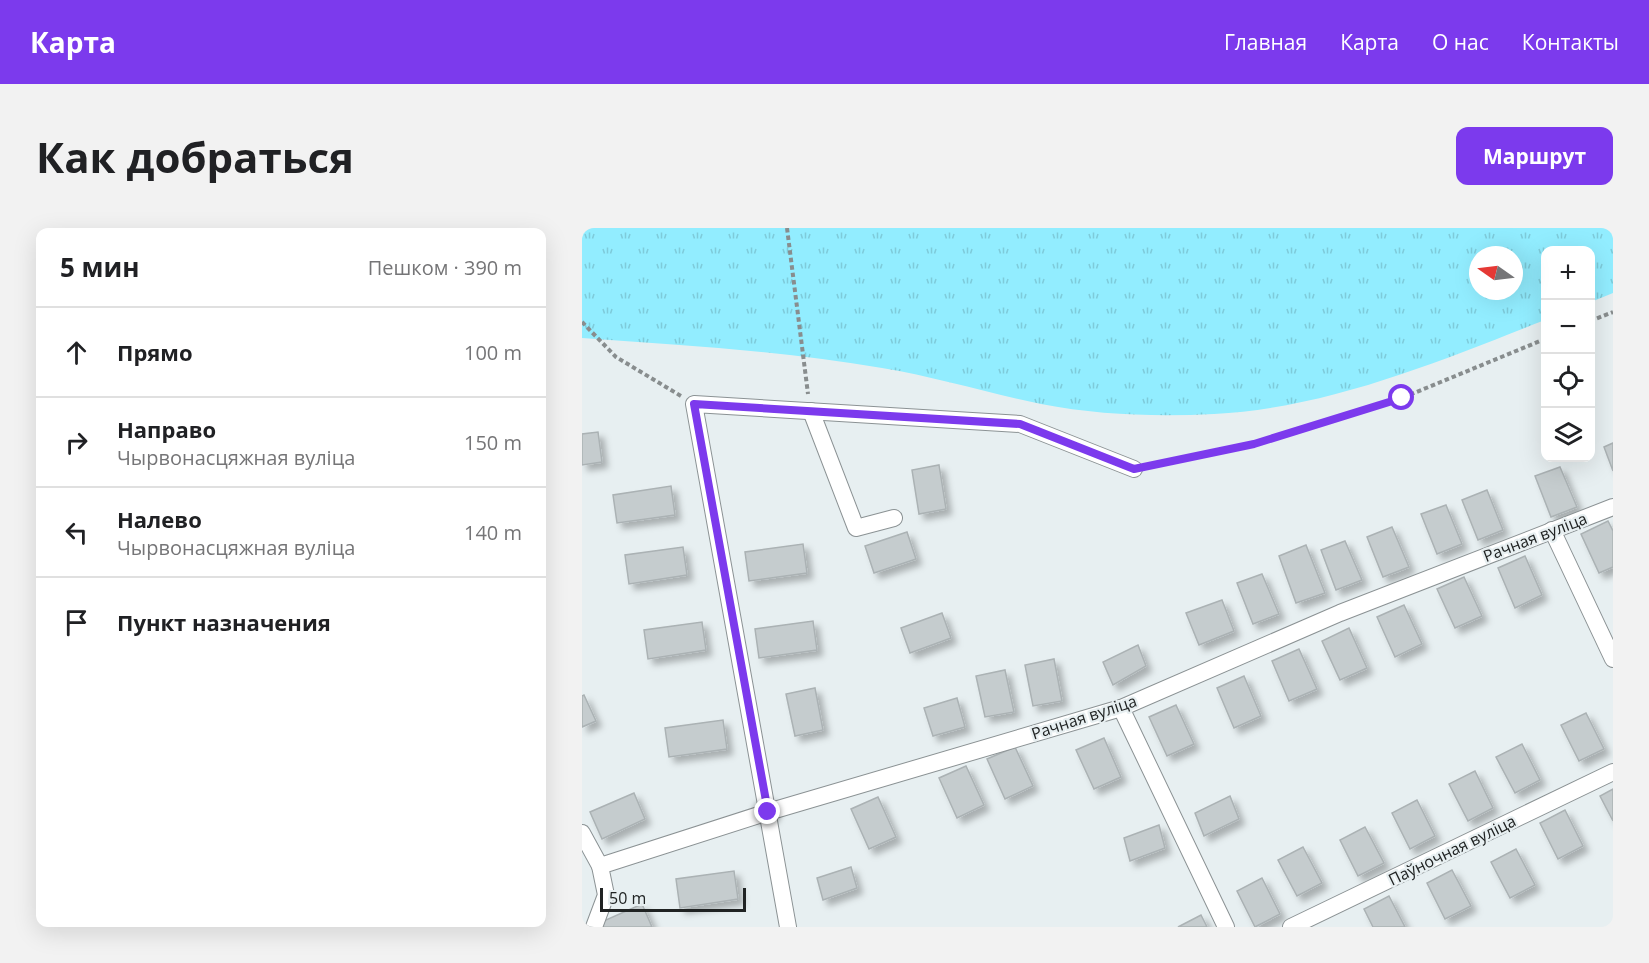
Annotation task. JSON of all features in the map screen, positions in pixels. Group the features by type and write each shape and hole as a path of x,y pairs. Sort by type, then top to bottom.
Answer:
{"street":[{"path":"788,927 694,404 1020,424 1134,469"},
{"path":"811,411 855,528 894,518"},
{"name":"Рачная вуліца","path":"600,866 768,812 1121,708 1340,613 1613,507"},
{"path":"1552,530 1613,659"},
{"path":"1121,708 1226,927"},
{"name":"Паўночная вуліца","path":"1291,927 1613,772"},
{"path":"582,833 600,866 606,895 594,927"}],"path":[{"path":"787,228 811,411"},
{"path":"1595,319 1613,312"},
{"path":"582,322 616,357 694,404"},
{"path":"1134,469 1254,444 1402,398 1541,341"}],"green space":[{"path":"582,228 1613,228 1613,293 1595,300 1595,246 1541,246 1541,322 1383,380 1299,403 1257,410 1171,415 1084,411 1041,404 882,368 732,349 582,338"}],"building":[{"path":"598,432 602,462 582,465 582,434"},
{"path":"1613,443 1613,471 1604,447"},
{"path":"939,465 946,509 919,514 912,470"},
{"path":"1560,467 1577,507 1551,517 1535,476"},
{"path":"671,486 675,515 617,523 613,495"},
{"path":"1487,490 1503,530 1478,540 1462,500"},
{"path":"1446,505 1462,544 1437,554 1421,514"},
{"path":"1608,521 1613,531 1613,567 1599,573 1581,534"},
{"path":"1392,527 1409,567 1383,577 1367,537"},
{"path":"907,532 916,559 874,573 865,546"},
{"path":"1345,541 1362,580 1336,590 1321,550"},
{"path":"803,544 807,573 749,581 745,552"},
{"path":"1306,545 1325,593 1296,603 1279,556"},
{"path":"683,547 687,575 629,584 625,555"},
{"path":"1525,556 1542,595 1515,608 1498,568"},
{"path":"1262,574 1279,614 1253,624 1237,583"},
{"path":"1464,577 1482,616 1455,628 1437,589"},
{"path":"1222,600 1234,631 1199,645 1186,613"},
{"path":"1404,605 1422,644 1395,657 1377,617"},
{"path":"942,613 951,638 910,653 901,628"},
{"path":"813,621 817,650 759,658 755,629"},
{"path":"702,622 706,650 648,659 644,630"},
{"path":"1349,628 1367,668 1340,680 1322,641"},
{"path":"1138,645 1146,666 1113,685 1103,662"},
{"path":"1299,649 1317,689 1289,701 1272,661"},
{"path":"1054,659 1062,701 1033,706 1025,665"},
{"path":"1005,670 1014,712 985,717 976,676"},
{"path":"1244,676 1261,716 1234,728 1217,688"},
{"path":"815,688 823,730 795,736 786,694"},
{"path":"584,695 596,721 582,727 582,696"},
{"path":"957,698 965,727 933,736 924,708"},
{"path":"1176,705 1194,744 1167,756 1149,717"},
{"path":"1586,713 1604,749 1579,761 1561,725"},
{"path":"723,720 727,749 669,757 665,728"},
{"path":"1104,738 1121,777 1094,789 1076,750"},
{"path":"1522,744 1540,780 1515,793 1496,757"},
{"path":"1015,747 1033,786 1005,799 987,759"},
{"path":"966,766 984,805 957,818 939,778"},
{"path":"1475,771 1493,808 1468,821 1449,784"},
{"path":"1613,789 1613,821 1600,796"},
{"path":"634,793 645,819 602,839 590,812"},
{"path":"1230,796 1239,819 1204,836 1195,813"},
{"path":"878,797 896,837 869,849 851,809"},
{"path":"1417,800 1435,836 1410,849 1392,813"},
{"path":"1565,810 1583,846 1558,859 1540,823"},
{"path":"1159,825 1165,848 1130,861 1124,838"},
{"path":"1365,827 1384,863 1358,876 1340,840"},
{"path":"1303,847 1322,883 1297,896 1278,860"},
{"path":"1516,849 1535,885 1510,898 1491,862"},
{"path":"851,867 857,888 823,900 817,878"},
{"path":"1452,870 1471,906 1445,919 1427,883"},
{"path":"734,871 738,899 680,908 676,879"},
{"path":"1262,878 1280,914 1255,927 1237,891"},
{"path":"1389,896 1405,927 1373,927 1364,909"},
{"path":"642,904 652,927 601,927 599,923"},
{"path":"1201,915 1207,927 1178,927"}],"route":[{"path":"768,812 694,404 1020,424 1134,469 1254,444 1402,398"}]}
